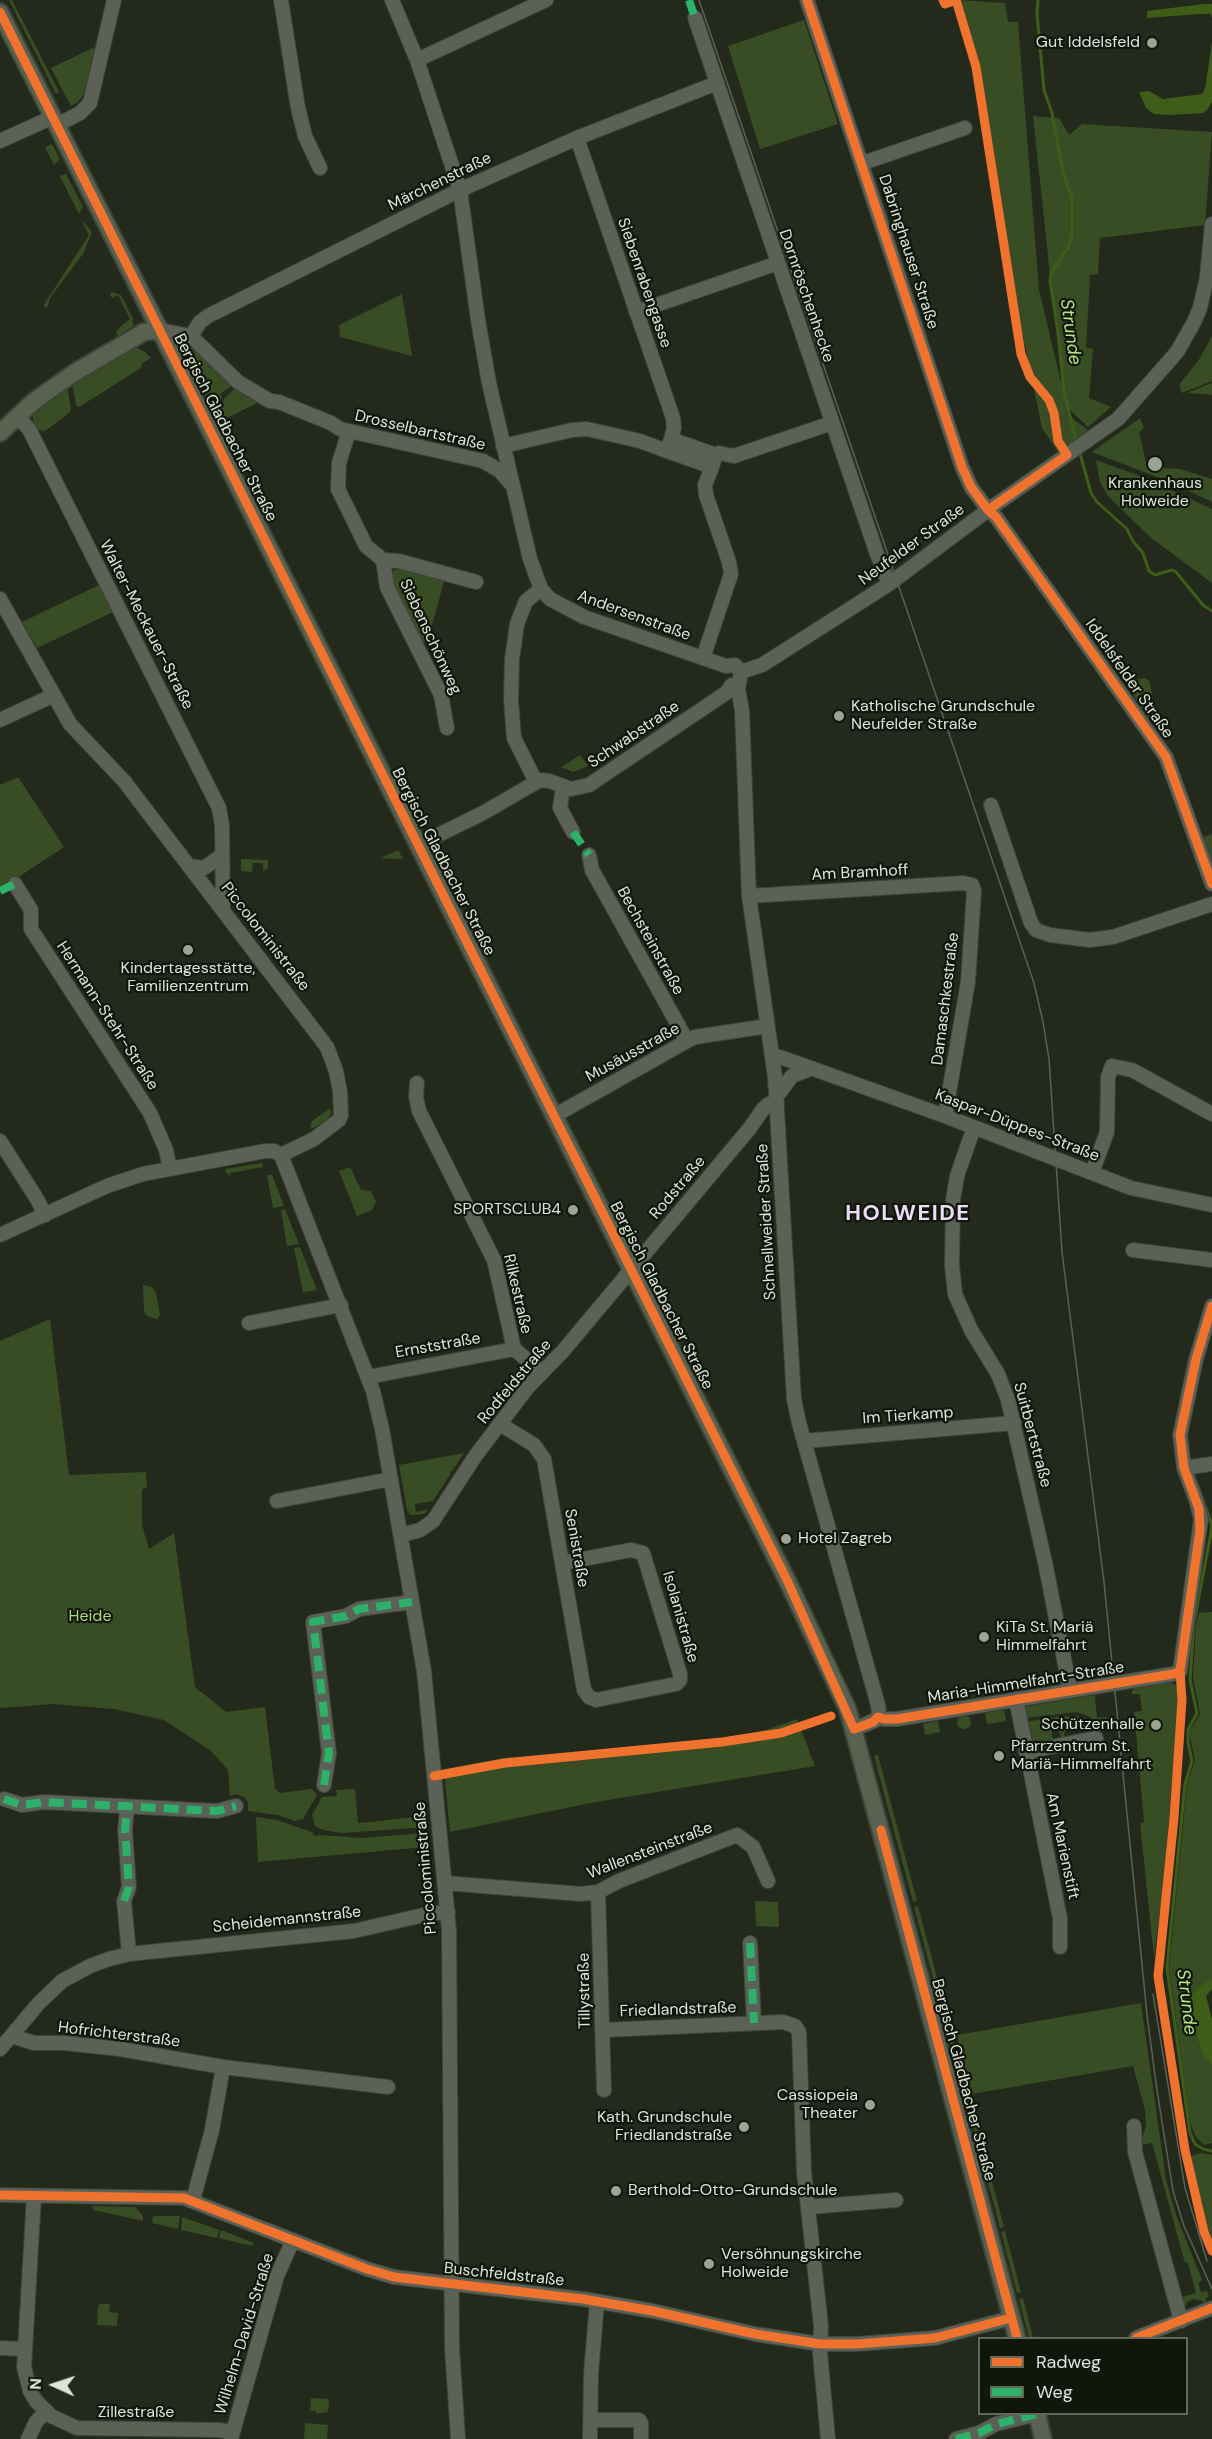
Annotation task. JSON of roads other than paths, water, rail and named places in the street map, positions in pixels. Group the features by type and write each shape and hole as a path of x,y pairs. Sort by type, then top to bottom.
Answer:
{"main road":[{"name":"Bergisch Gladbacher Straße","path":"0,12 787,1580 854,1729 1017,2337"},
{"path":"0,433 54,387 116,347 144,332 160,330"},
{"path":"1037,2415 1044,2439"}],"street":[{"path":"0,141 80,113 90,103 114,0"},
{"path":"281,0 298,108 306,136 320,168"},
{"path":"392,0 417,60 460,190 478,320 503,446 530,559 541,589 526,601 517,624 512,659 511,700 514,738 536,782 475,817 418,845"},
{"path":"417,60 520,5 546,0"},
{"name":"Dabringhauser Straße","path":"807,0 863,163 962,467 971,487 988,510"},
{"name":"Dornröschenhecke","path":"695,18 882,570 889,584"},
{"name":"Märchenstraße","path":"191,336 200,322 208,316 460,190 577,138 717,83"},
{"path":"863,163 965,128"},
{"name":"Siebenrabengasse","path":"577,138 673,418 674,428 669,445"},
{"name":"Neufelder Straße","path":"741,672 762,665 889,584 988,510 1118,419 1165,367 1187,336 1200,308 1204,292 1212,224"},
{"path":"636,312 778,263"},
{"path":"160,330 191,336"},
{"name":"Drosselbartstraße","path":"191,336 230,375 262,396 349,431 435,452 442,451 494,466 508,479 513,488"},
{"name":"Walter-Meckauer-Straße","path":"18,416 29,429 219,808 222,825 223,909"},
{"path":"702,658 731,574 706,495 705,485 714,461 719,453 739,456 832,423"},
{"path":"503,446 572,430 587,429 669,445 714,461"},
{"path":"349,431 339,463 338,489 366,546 383,560"},
{"path":"494,466 503,446"},
{"name":"Iddelsfelder Straße","path":"988,510 996,517 1166,757 1212,884"},
{"name":"Siebenschönweg","path":"447,728 441,695 387,587 383,560 399,561 476,582"},
{"name":"Andersenstraße","path":"541,589 550,599 575,613 726,666 735,665 741,672"},
{"name":"Piccoloministraße","path":"0,599 70,724 124,781 322,1038 336,1071 341,1105 339,1120 314,1139 281,1155 341,1305 368,1377 379,1415 424,1671 448,1912 453,2384 458,2439"},
{"path":"726,666 728,679 735,687 741,672"},
{"name":"Schwabstraße","path":"536,782 547,780 563,787 578,788 593,782 735,687"},
{"name":"Schnellweider Straße","path":"735,687 742,710 749,896 777,1100 791,1365 796,1411 878,1706 878,1717"},
{"path":"0,720 54,695"},
{"path":"563,787 560,808 573,832"},
{"path":"991,805 1030,923 1036,930 1050,935 1090,940 1113,937 1212,904"},
{"name":"Bechsteinstraße","path":"589,855 592,870 687,1041"},
{"path":"189,866 204,868 221,856"},
{"name":"Am Bramhoff","path":"749,896 963,883 972,885"},
{"name":"Hermann-Stehr-Straße","path":"15,884 32,910 32,929 150,1113 166,1150 170,1168"},
{"name":"Damaschkestraße","path":"945,1116 968,982 974,891 972,885"},
{"name":"Musäusstraße","path":"554,1116 695,1037 768,1026"},
{"name":"Kaspar-Düppes-Straße","path":"773,1058 780,1057 812,1068 1143,1191 1212,1205"},
{"path":"1092,1173 1107,1132 1108,1077 1112,1066 1132,1070 1206,1111"},
{"path":"777,1100 792,1076 812,1068"},
{"name":"Rilkestraße","path":"417,1083 416,1096 419,1111 494,1260 514,1349 542,1372"},
{"name":"Rodstraße","path":"631,1269 766,1106 777,1100"},
{"path":"750,1128 765,1121 778,1120"},
{"name":"Suitbertstraße","path":"974,1127 957,1176 953,1200 951,1225 954,1284 963,1312 1004,1387 1045,1562 1060,1651 1070,1690"},
{"path":"0,1141 45,1215"},
{"path":"0,1235 114,1183 170,1168 265,1151 273,1151 281,1155"},
{"path":"1133,1250 1212,1260"},
{"name":"Rodfeldstraße","path":"401,1535 420,1530 434,1521 476,1455 500,1424 631,1269"},
{"path":"249,1323 341,1305"},
{"path":"1212,1306 1196,1359 1180,1435 1184,1468 1212,1464"},
{"name":"Ernststraße","path":"368,1377 514,1349"},
{"name":"Im Tierkamp","path":"804,1441 1014,1423"},
{"name":"Senistraße","path":"500,1424 534,1445 543,1455 584,1690 589,1697"},
{"name":"Maria-Himmelfahrt-Straße","path":"878,1717 897,1719 1180,1671 1200,1530 1199,1509 1184,1468"},
{"path":"277,1501 391,1479"},
{"name":"Isolanistraße","path":"562,1563 631,1550 643,1552 680,1674 680,1680 671,1687 596,1700 589,1697"},
{"path":"324,1785 329,1753 313,1622 346,1616 359,1609 412,1602"},
{"name":"Am Marienstift","path":"1016,1699 1060,1918 1060,1947"},
{"path":"854,1729 873,1722 878,1717"},
{"path":"1026,1752 1096,1738"},
{"path":"4,1799 22,1805 44,1802 217,1810 237,1806"},
{"path":"127,1807 125,1830 129,1887 124,1901 129,1954"},
{"name":"Wallensteinstraße","path":"446,1883 581,1894 598,1892 619,1881 737,1835 753,1847 768,1881"},
{"name":"Tillystraße","path":"598,1892 604,2090"},
{"name":"Scheidemannstraße","path":"0,2049 50,1991 62,1981 90,1966 129,1954 354,1931 428,1914 448,1912"},
{"name":"Friedlandstraße","path":"750,1943 754,2024"},
{"name":"Friedlandstraße","path":"603,2030 789,2023 799,2032 802,2140 820,2326 828,2439"},
{"name":"Hofrichterstraße","path":"13,2034 26,2041 120,2049 223,2067 388,2087"},
{"path":"193,2200 212,2130 223,2067"},
{"path":"1134,2126 1135,2152 1181,2320"},
{"name":"Buschfeldstraße","path":"0,2195 193,2200 380,2274 597,2302 653,2311 754,2334 820,2344 857,2344 935,2338 1011,2318"},
{"path":"28,2439 36,2422 45,2412 36,2402 26,2379 25,2349 34,2196"},
{"path":"808,2207 896,2200"},
{"name":"Wilhelm-David-Straße","path":"232,2436 277,2276 292,2240"},
{"path":"590,2439 597,2302"},
{"path":"1138,2337 1212,2308"},
{"path":"0,2348 25,2349"},
{"name":"Zillestraße","path":"45,2412 77,2428 219,2430 232,2436"},
{"path":"956,2439 979,2433 996,2424 1033,2415"},
{"path":"590,2420 639,2420 641,2439"}],"waterway":[{"name":"Strunde","path":"1038,0 1037,14 1044,90 1052,113 1063,172 1072,198 1072,236 1069,246 1051,273 1050,281 1064,392 1077,444"},
{"name":"Strunde","path":"1079,450 1091,493 1097,502 1127,529 1132,540 1143,553 1149,571 1155,575 1172,570 1176,572 1203,605 1212,611"},
{"name":"Strunde","path":"1198,1486 1212,1525"},
{"name":"Strunde","path":"1212,1527 1194,1623 1190,1680 1197,1713 1188,1730 1192,1761 1185,1784 1167,1968 1190,2133 1195,2144 1212,2151"}],"tram line":[{"path":"699,0 1034,983 1043,1022 1049,1059 1062,1252 1104,1582 1147,2015 1157,2090 1173,2191 1184,2226 1212,2289"},
{"path":"1153,1994 1185,2188 1207,2261"}],"place":[{"name":"Gut Iddelsfeld","path":"1152,43"},
{"name":"Krankenhaus Holweide","path":"1155,464"},
{"name":"Katholische Grundschule Neufelder Straße","path":"839,716"},
{"name":"Kindertagesstätte, Familienzentrum","path":"188,950"},
{"name":"SPORTSCLUB4","path":"573,1210"},
{"name":"Hotel Zagreb","path":"786,1539"},
{"name":"KiTa St. Mariä Himmelfahrt","path":"984,1637"},
{"name":"Schützenhalle","path":"1156,1725"},
{"name":"Pfarrzentrum St. Mariä-Himmelfahrt","path":"999,1756"},
{"name":"Cassiopeia Theater","path":"870,2105"},
{"name":"Kath. Grundschule Friedlandstraße","path":"744,2127"},
{"name":"Berthold-Otto-Grundschule","path":"616,2191"},
{"name":"Versöhnungskirche Holweide","path":"709,2264"}],"district":[{"name":"HOLWEIDE","path":"908,1214"}],"park label":[{"name":"Heide","path":"90,1617"}]}
